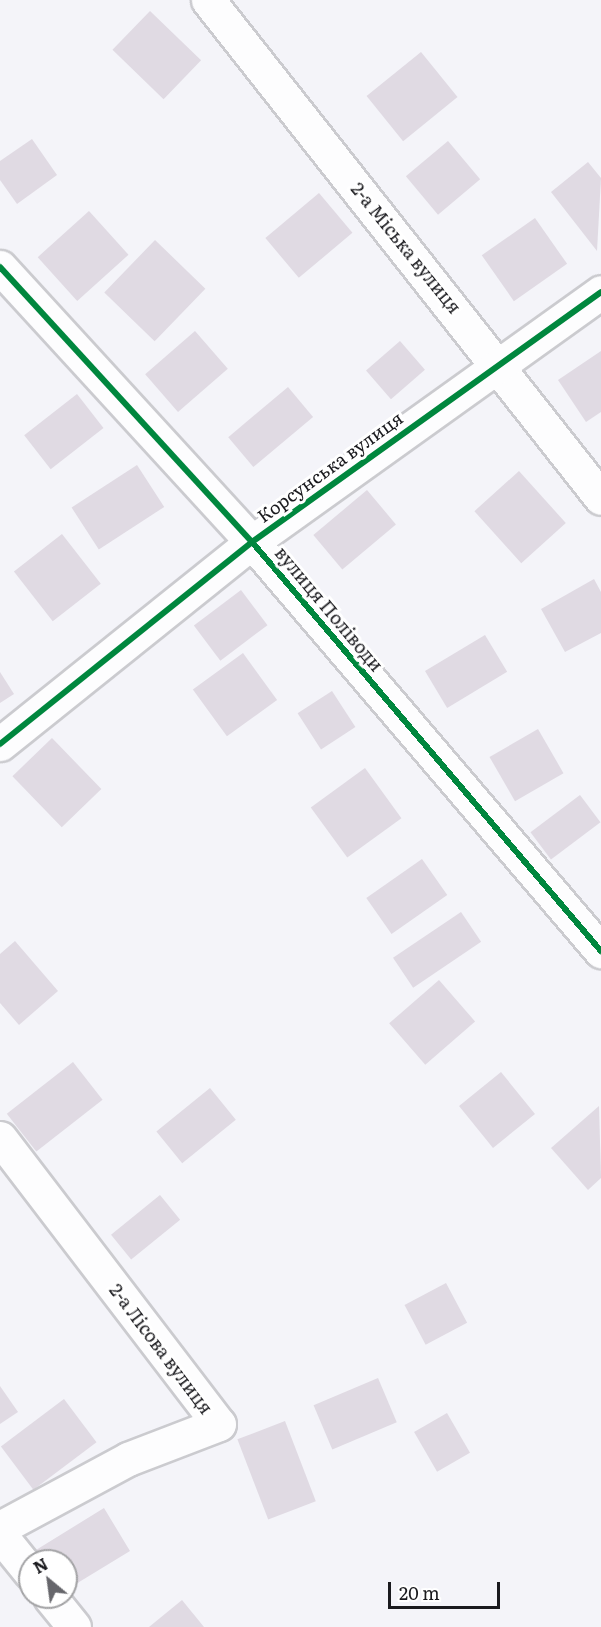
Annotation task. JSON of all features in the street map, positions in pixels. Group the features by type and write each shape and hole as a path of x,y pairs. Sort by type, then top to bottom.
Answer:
{"street":[{"name":"2-а Міська вулиця","path":"208,0 499,363 601,498"},
{"name":"вулиця Поліводи","path":"0,267 252,542 601,951"},
{"name":"Корсунська вулиця","path":"0,744 252,542 601,292"},
{"name":"2-а Лісова вулиця","path":"0,1138 219,1424 128,1459 0,1528"},
{"path":"0,1535 18,1557"},
{"path":"60,1609 74,1627"}],"building":[{"path":"150,11 201,60 164,99 112,50"},
{"path":"421,52 458,97 403,141 367,96"},
{"path":"32,139 57,175 17,204 0,180 0,161"},
{"path":"448,141 480,179 438,215 406,176"},
{"path":"588,162 601,178 597,251 551,192"},
{"path":"319,193 352,233 299,278 265,238"},
{"path":"89,211 128,255 77,301 38,257"},
{"path":"535,218 567,264 514,301 482,255"},
{"path":"155,240 205,289 155,341 104,293"},
{"path":"195,331 228,369 178,412 145,374"},
{"path":"400,341 425,370 391,399 366,371"},
{"path":"601,351 601,412 586,422 558,380"},
{"path":"288,387 313,417 253,467 228,437"},
{"path":"77,394 103,428 51,469 24,435"},
{"path":"137,465 164,507 99,549 72,507"},
{"path":"519,471 566,523 521,563 474,511"},
{"path":"367,490 396,524 342,569 313,535"},
{"path":"62,534 101,584 53,621 14,572"},
{"path":"594,579 601,592 601,633 565,652 541,609"},
{"path":"241,590 267,625 220,661 194,626"},
{"path":"485,635 507,672 447,708 425,671"},
{"path":"243,653 277,700 227,736 193,689"},
{"path":"0,672 14,694 0,703"},
{"path":"332,691 355,727 321,749 298,713"},
{"path":"538,729 564,773 515,801 490,757"},
{"path":"52,738 101,789 62,827 12,776"},
{"path":"365,768 401,818 347,858 311,807"},
{"path":"580,795 600,822 551,859 530,832"},
{"path":"422,859 447,895 392,934 366,898"},
{"path":"461,912 481,942 413,988 393,958"},
{"path":"15,941 58,991 19,1025 0,1003 0,954"},
{"path":"439,980 475,1022 425,1065 389,1023"},
{"path":"73,1062 103,1100 36,1152 7,1114"},
{"path":"501,1072 535,1114 493,1148 459,1106"},
{"path":"210,1088 236,1120 182,1163 156,1131"},
{"path":"599,1106 601,1178 588,1190 551,1148"},
{"path":"160,1195 180,1220 131,1260 111,1235"},
{"path":"446,1283 467,1323 426,1345 405,1305"},
{"path":"378,1378 397,1422 332,1450 314,1405"},
{"path":"0,1386 18,1412 0,1424"},
{"path":"64,1399 96,1442 33,1490 1,1447"},
{"path":"447,1413 470,1453 437,1472 414,1432"},
{"path":"285,1421 316,1501 268,1520 237,1439"},
{"path":"104,1508 130,1551 78,1583 78,1549 38,1549"},
{"path":"182,1600 204,1627 149,1627"}],"cycle path":[{"path":"0,267 252,542 601,951"},
{"path":"0,744 252,542 601,292"}]}
